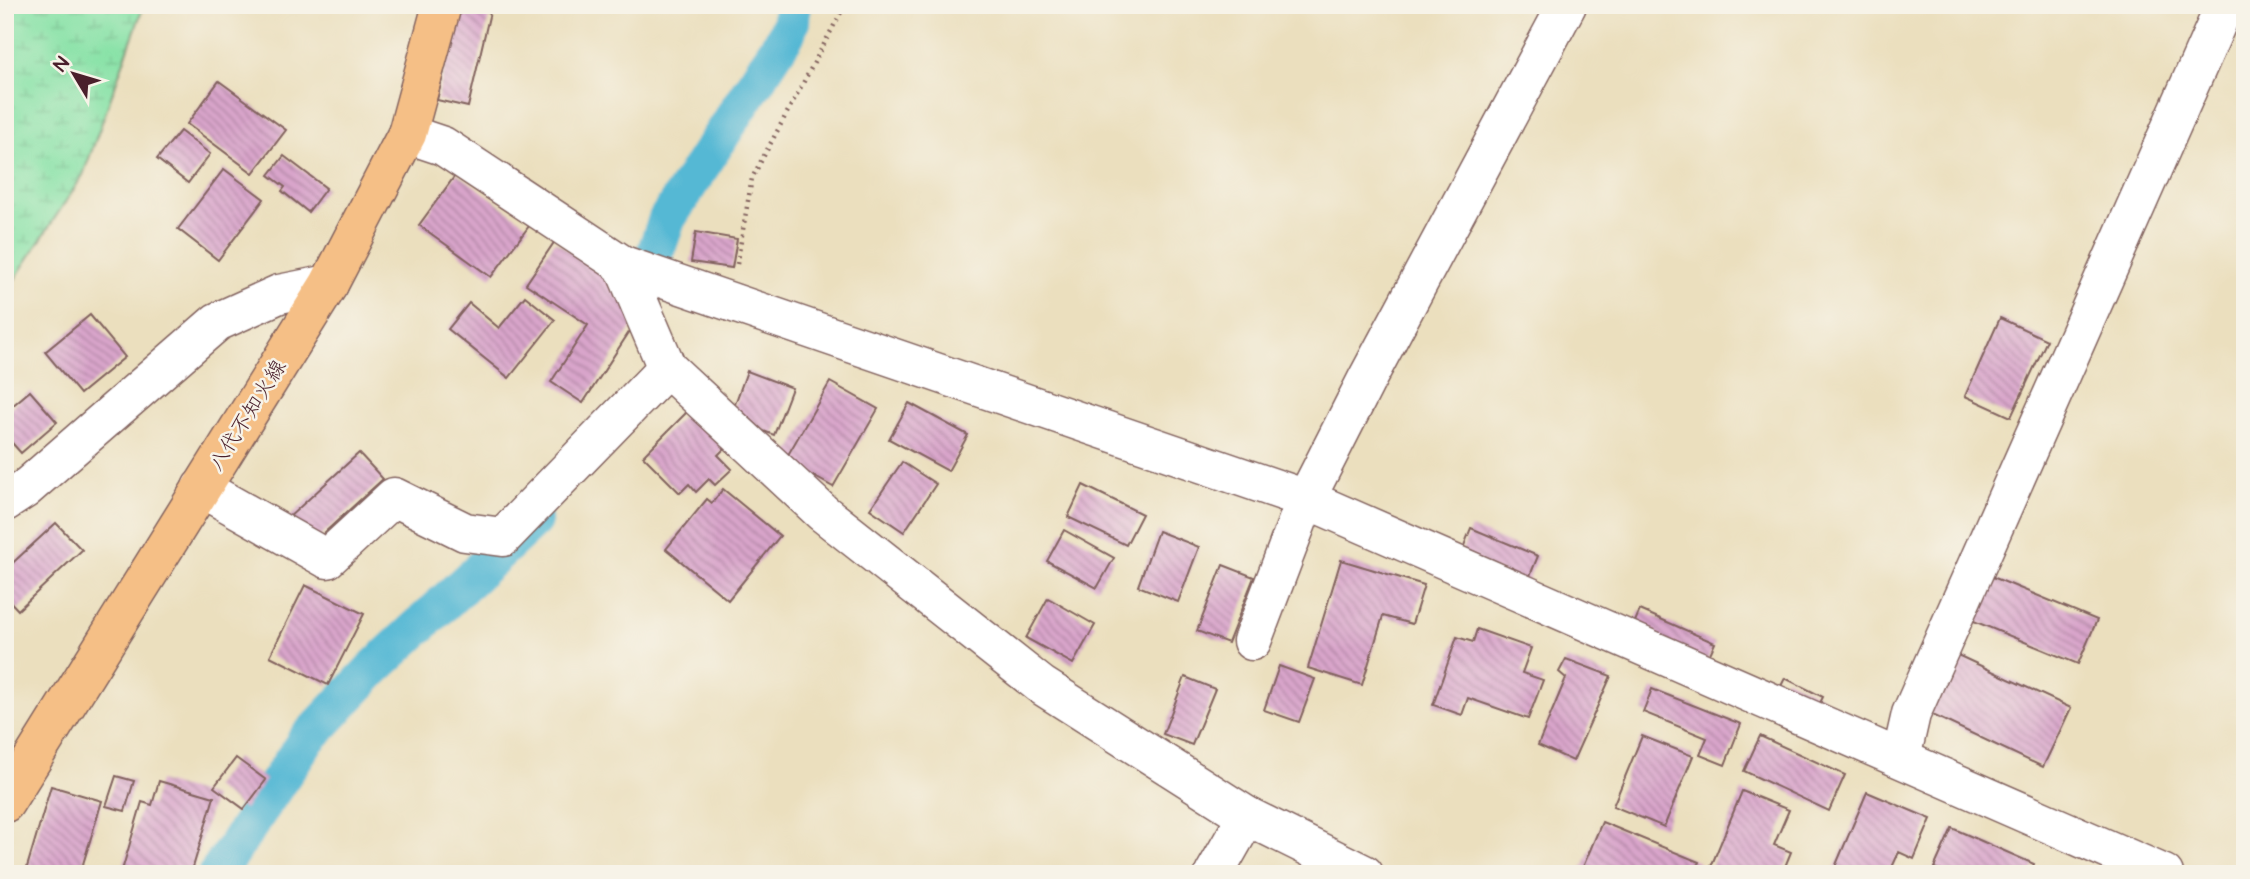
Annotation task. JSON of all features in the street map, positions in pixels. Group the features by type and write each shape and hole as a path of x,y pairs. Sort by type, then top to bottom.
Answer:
{"main road":[{"name":"八代不知火線","path":"5,803 328,284 407,134 442,5"}],"street":[{"path":"1252,641 1306,499 1367,379 1567,5"},
{"path":"1901,758 1911,714 2225,5"},
{"path":"407,134 443,146 623,265 1306,499 2164,874"},
{"path":"623,265 667,369 823,513 1041,685 1247,816 1364,874"},
{"path":"5,502 25,489 217,322 279,294 328,284"},
{"path":"201,488 327,559 394,497 465,532 503,537 667,369"},
{"path":"1214,874 1247,816"}],"path":[{"path":"731,303 752,178 845,5"}],"green space":[{"path":"5,5 144,5 83,175 5,294"}],"building":[{"path":"460,5 490,12 468,107 437,100"},
{"path":"219,81 286,130 253,173 187,124"},
{"path":"180,131 210,154 188,183 157,159"},
{"path":"284,156 326,188 308,212 282,191 285,187 269,175"},
{"path":"224,169 264,199 218,260 178,229"},
{"path":"457,173 529,226 491,277 419,225"},
{"path":"696,232 737,239 732,268 691,262"},
{"path":"555,241 648,303 583,403 551,382 588,325 526,284"},
{"path":"525,296 555,320 509,378 448,329 469,303 499,328"},
{"path":"90,315 125,357 80,394 45,352"},
{"path":"2000,318 2047,340 2011,417 1965,396"},
{"path":"747,371 792,388 774,435 730,418"},
{"path":"830,382 878,409 833,487 785,460"},
{"path":"30,391 57,422 21,453 5,435 5,412"},
{"path":"909,403 968,435 948,471 889,439"},
{"path":"695,404 732,441 718,455 732,469 715,485 709,479 696,492 689,484 680,493 643,456"},
{"path":"359,453 383,479 312,544 288,518"},
{"path":"902,462 936,484 904,532 870,509"},
{"path":"1083,485 1142,514 1126,545 1068,517"},
{"path":"723,489 780,536 728,600 666,549 707,499 712,503"},
{"path":"56,523 82,550 18,610 5,596 5,570"},
{"path":"1471,528 1538,556 1527,583 1460,556"},
{"path":"1064,530 1114,558 1097,588 1047,561"},
{"path":"1158,531 1199,547 1178,602 1138,586"},
{"path":"1341,560 1424,585 1412,624 1383,616 1362,685 1308,668"},
{"path":"1223,565 1254,577 1228,643 1197,631"},
{"path":"1983,573 2097,620 2078,664 1964,617"},
{"path":"305,585 364,614 328,685 270,656"},
{"path":"1048,598 1095,625 1073,664 1026,638"},
{"path":"1640,610 1715,643 1704,667 1630,633"},
{"path":"1477,629 1531,648 1522,673 1543,680 1528,719 1468,698 1462,715 1433,705 1457,637 1473,642"},
{"path":"1949,651 2071,708 2043,767 1922,710"},
{"path":"1566,659 1611,676 1573,761 1538,745 1566,678 1559,672"},
{"path":"1279,666 1315,679 1299,722 1264,710"},
{"path":"1185,677 1215,689 1192,745 1163,734"},
{"path":"1785,678 1823,697 1813,717 1775,698"},
{"path":"1652,689 1741,724 1725,765 1700,755 1707,738 1643,712"},
{"path":"1642,736 1693,756 1664,827 1613,806"},
{"path":"1760,736 1845,775 1829,811 1744,771"},
{"path":"236,758 266,780 244,809 214,787"},
{"path":"116,776 134,781 125,811 106,806"},
{"path":"159,781 214,797 191,874 121,874 142,802 152,805"},
{"path":"51,786 102,801 80,874 25,874"},
{"path":"1742,791 1789,810 1774,845 1791,852 1782,874 1708,874"},
{"path":"1867,792 1931,819 1914,859 1899,852 1889,874 1832,874"},
{"path":"1602,822 1699,862 1694,874 1580,874"},
{"path":"1952,828 2034,864 2030,874 1948,874 1934,868"}],"waterway":[{"path":"654,257 667,219 786,35 791,22 792,5"},
{"path":"217,874 306,740 373,669 533,520"}]}
